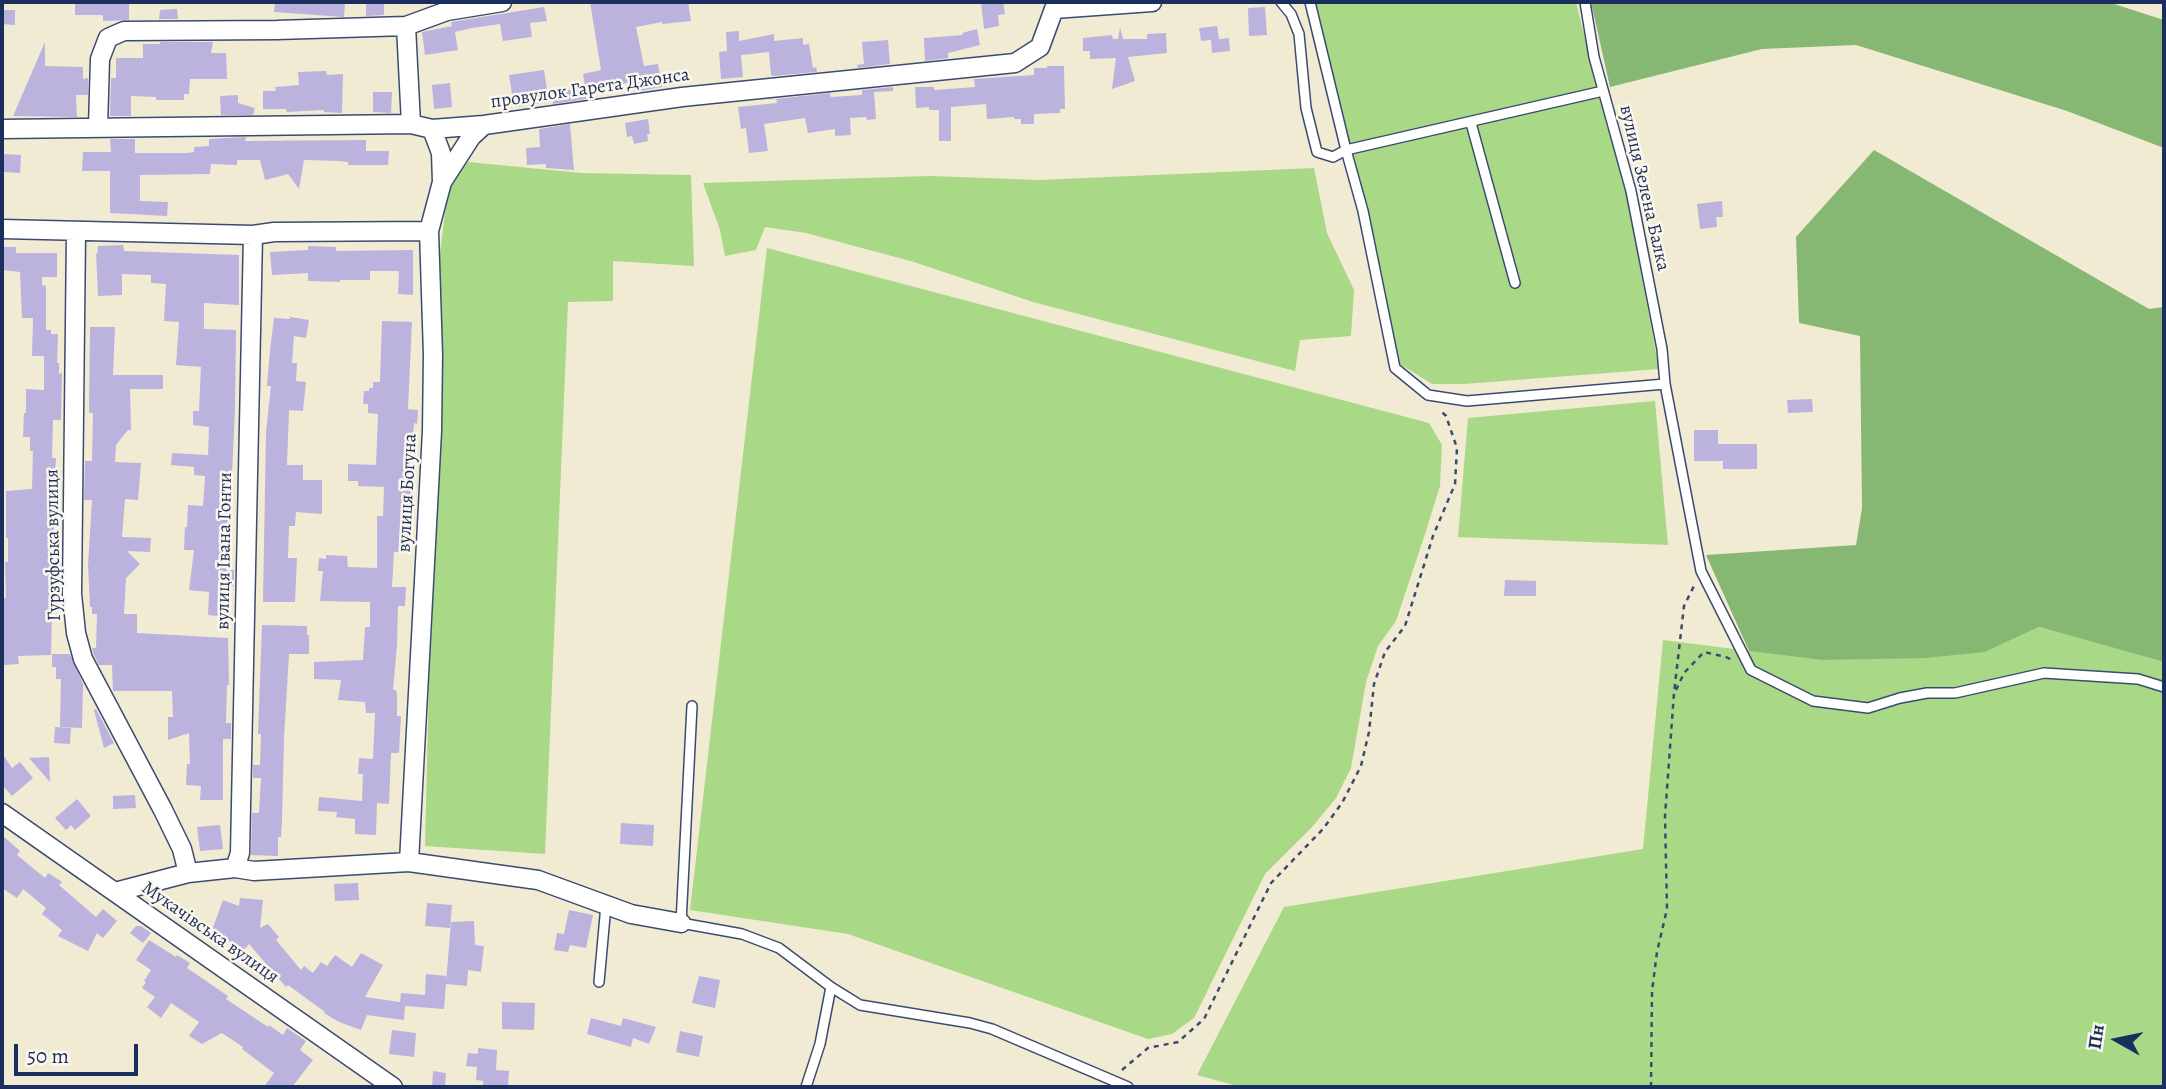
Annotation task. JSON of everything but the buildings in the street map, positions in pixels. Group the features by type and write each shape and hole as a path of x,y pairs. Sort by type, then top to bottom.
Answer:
{"street":[{"path":"98,127 100,59 108,38 124,31 406,26 447,11 502,2"},
{"name":"провулок Гарета Джонса","path":"2,128 411,124 432,129 484,125 682,97 1015,63 1040,47 1052,5 1152,2"},
{"path":"406,26 411,124"},
{"path":"442,182 465,146 484,125"},
{"name":"вулиця Богуна","path":"410,862 432,430 433,355 429,231 442,182 441,153 432,129"},
{"path":"2,229 253,235 274,232 429,231"},
{"name":"Гурзуфська вулиця","path":"76,232 72,594 76,633 83,659 182,849 188,873"},
{"name":"вулиця Івана Гонти","path":"235,868 240,853 253,235"},
{"name":"Мукачівська вулиця","path":"2,813 393,1087"},
{"path":"115,892 188,873 235,868 254,871 410,862 538,880 631,914 681,923"}],"lane":[{"path":"1281,2 1291,14 1299,34 1306,108 1317,152 1333,156 1346,150 1603,92"},
{"path":"1310,2 1363,211 1395,368 1428,395 1467,401 1665,384"},
{"name":"вулиця Зелена Балка","path":"1585,2 1594,57 1631,191 1701,571 1751,670"},
{"path":"1471,123 1516,283"},
{"path":"1751,670 1813,701 1868,708 1900,698 1927,693 1955,693 2044,673 2138,679 2164,687"},
{"path":"692,706 681,923 742,934 779,948 860,1005 992,1029 1128,1087"},
{"path":"599,982 606,905"},
{"path":"806,1087 820,1044 831,987"}],"path":[{"path":"1110,1080 1148,1048 1178,1042 1204,1019 1271,883 1323,830 1342,803 1361,766 1369,732 1374,684 1385,652 1405,626 1433,536 1455,484 1457,448 1446,416 1428,395"},
{"path":"1651,1087 1651,991 1667,909 1665,816 1674,693 1684,606 1701,571"},
{"path":"1674,693 1684,673 1704,652 1726,657 1751,670"}],"green space":[{"path":"1315,2 1576,2 1626,193 1659,369 1464,384 1432,384 1400,364"},
{"path":"1591,2 2108,2 2164,20 2164,148 2067,111 1856,45 1762,49 1610,87"},
{"path":"1874,150 2149,309 2164,307 2164,662 2039,627 1985,652 1925,658 1821,660 1749,651 1706,555 1856,545 1862,508 1860,336 1799,323 1796,237"},
{"path":"468,162 581,173 691,175 694,266 613,261 613,301 568,302 545,854 425,846 439,262 448,187"},
{"path":"1314,168 1327,233 1354,290 1351,336 1300,340 1295,371 1033,302 914,262 806,233 765,227 756,250 725,256 720,230 703,183 930,176 1040,180"},
{"path":"767,248 1429,423 1442,445 1440,486 1396,621 1378,646 1366,682 1351,768 1336,798 1313,826 1265,874 1194,1018 1172,1034 1148,1039 848,934 690,910"},
{"path":"1655,401 1668,545 1458,537 1468,418"},
{"path":"2039,627 2164,662 2164,1087 1241,1087 1197,1075 1284,907 1643,849 1663,640 1821,660 1985,652"}]}
